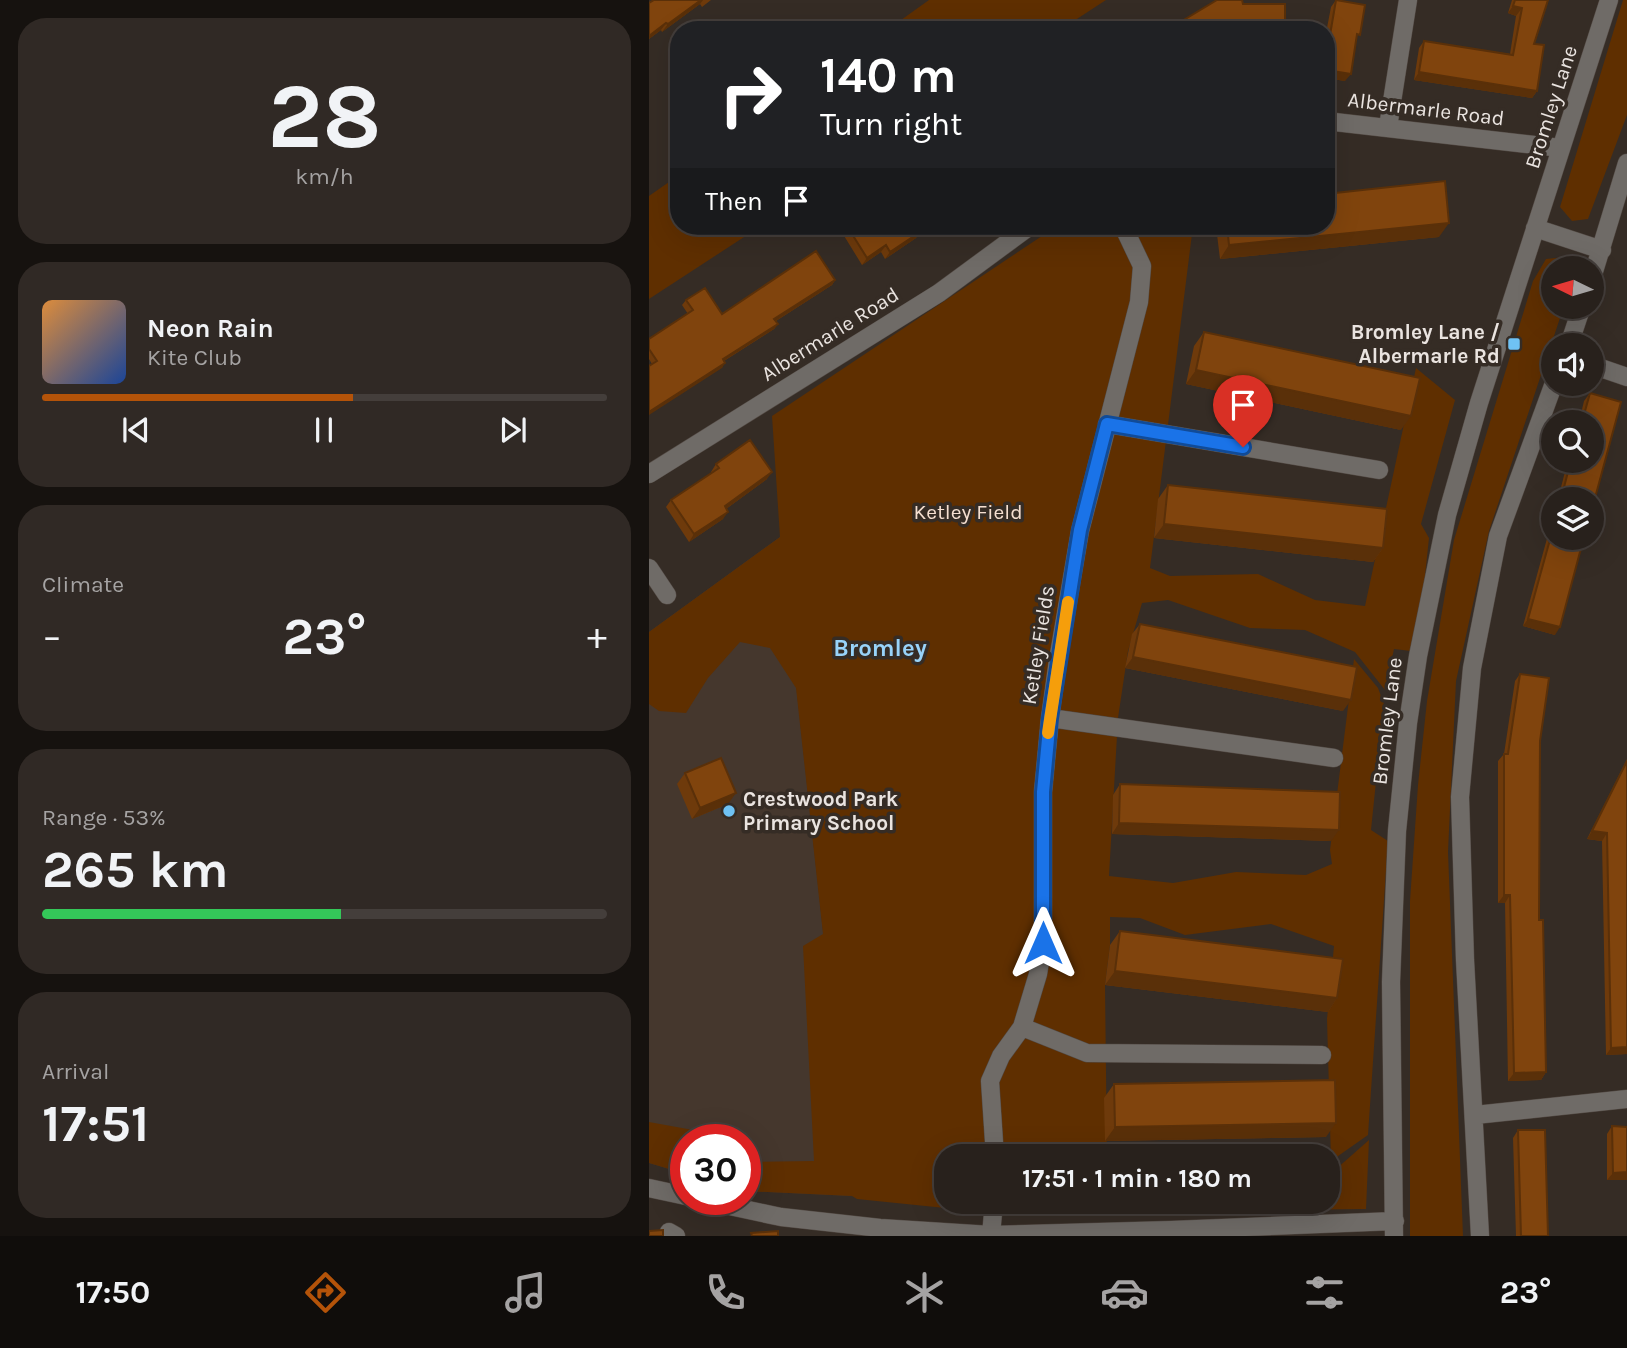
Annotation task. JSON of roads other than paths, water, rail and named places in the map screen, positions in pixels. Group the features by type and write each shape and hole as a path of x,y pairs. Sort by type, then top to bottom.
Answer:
{"street":[{"path":"1388,127 1408,0"},
{"name":"Bromley Lane","path":"1395,1229 1391,982 1397,831 1408,723 1430,593 1447,515 1479,403 1609,0"},
{"name":"Albermarle Road","path":"1335,122 1561,148"},
{"path":"1600,256 1627,163"},
{"path":"1535,228 1602,250"},
{"name":"Albermarle Road","path":"649,474 939,293 1018,235"},
{"name":"Ketley Fields","path":"994,1144 990,1081 1001,1056 1022,1027 1038,974 1043,943 1043,792 1050,718 1080,530 1139,302 1142,266 1127,235"},
{"path":"1604,369 1627,377"},
{"path":"1480,1236 1475,1115 1466,1000 1460,797 1472,668 1498,536 1549,396"},
{"path":"1107,424 1379,470"},
{"path":"649,568 667,594"},
{"path":"1050,718 1334,758"},
{"path":"1022,1027 1087,1053 1322,1055"},
{"path":"1475,1115 1627,1099"},
{"path":"649,1188 670,1193"},
{"path":"761,1213 880,1228 991,1235 1395,1229"},
{"path":"991,1235 993,1214"}],"place":[{"name":"Bromley Lane / Albermarle Rd","path":"1514,344"},
{"name":"Crestwood Park Primary School","path":"729,811"}],"district":[{"name":"Bromley","path":"880,648"}],"park label":[{"name":"Ketley Field","path":"968,512"}]}
